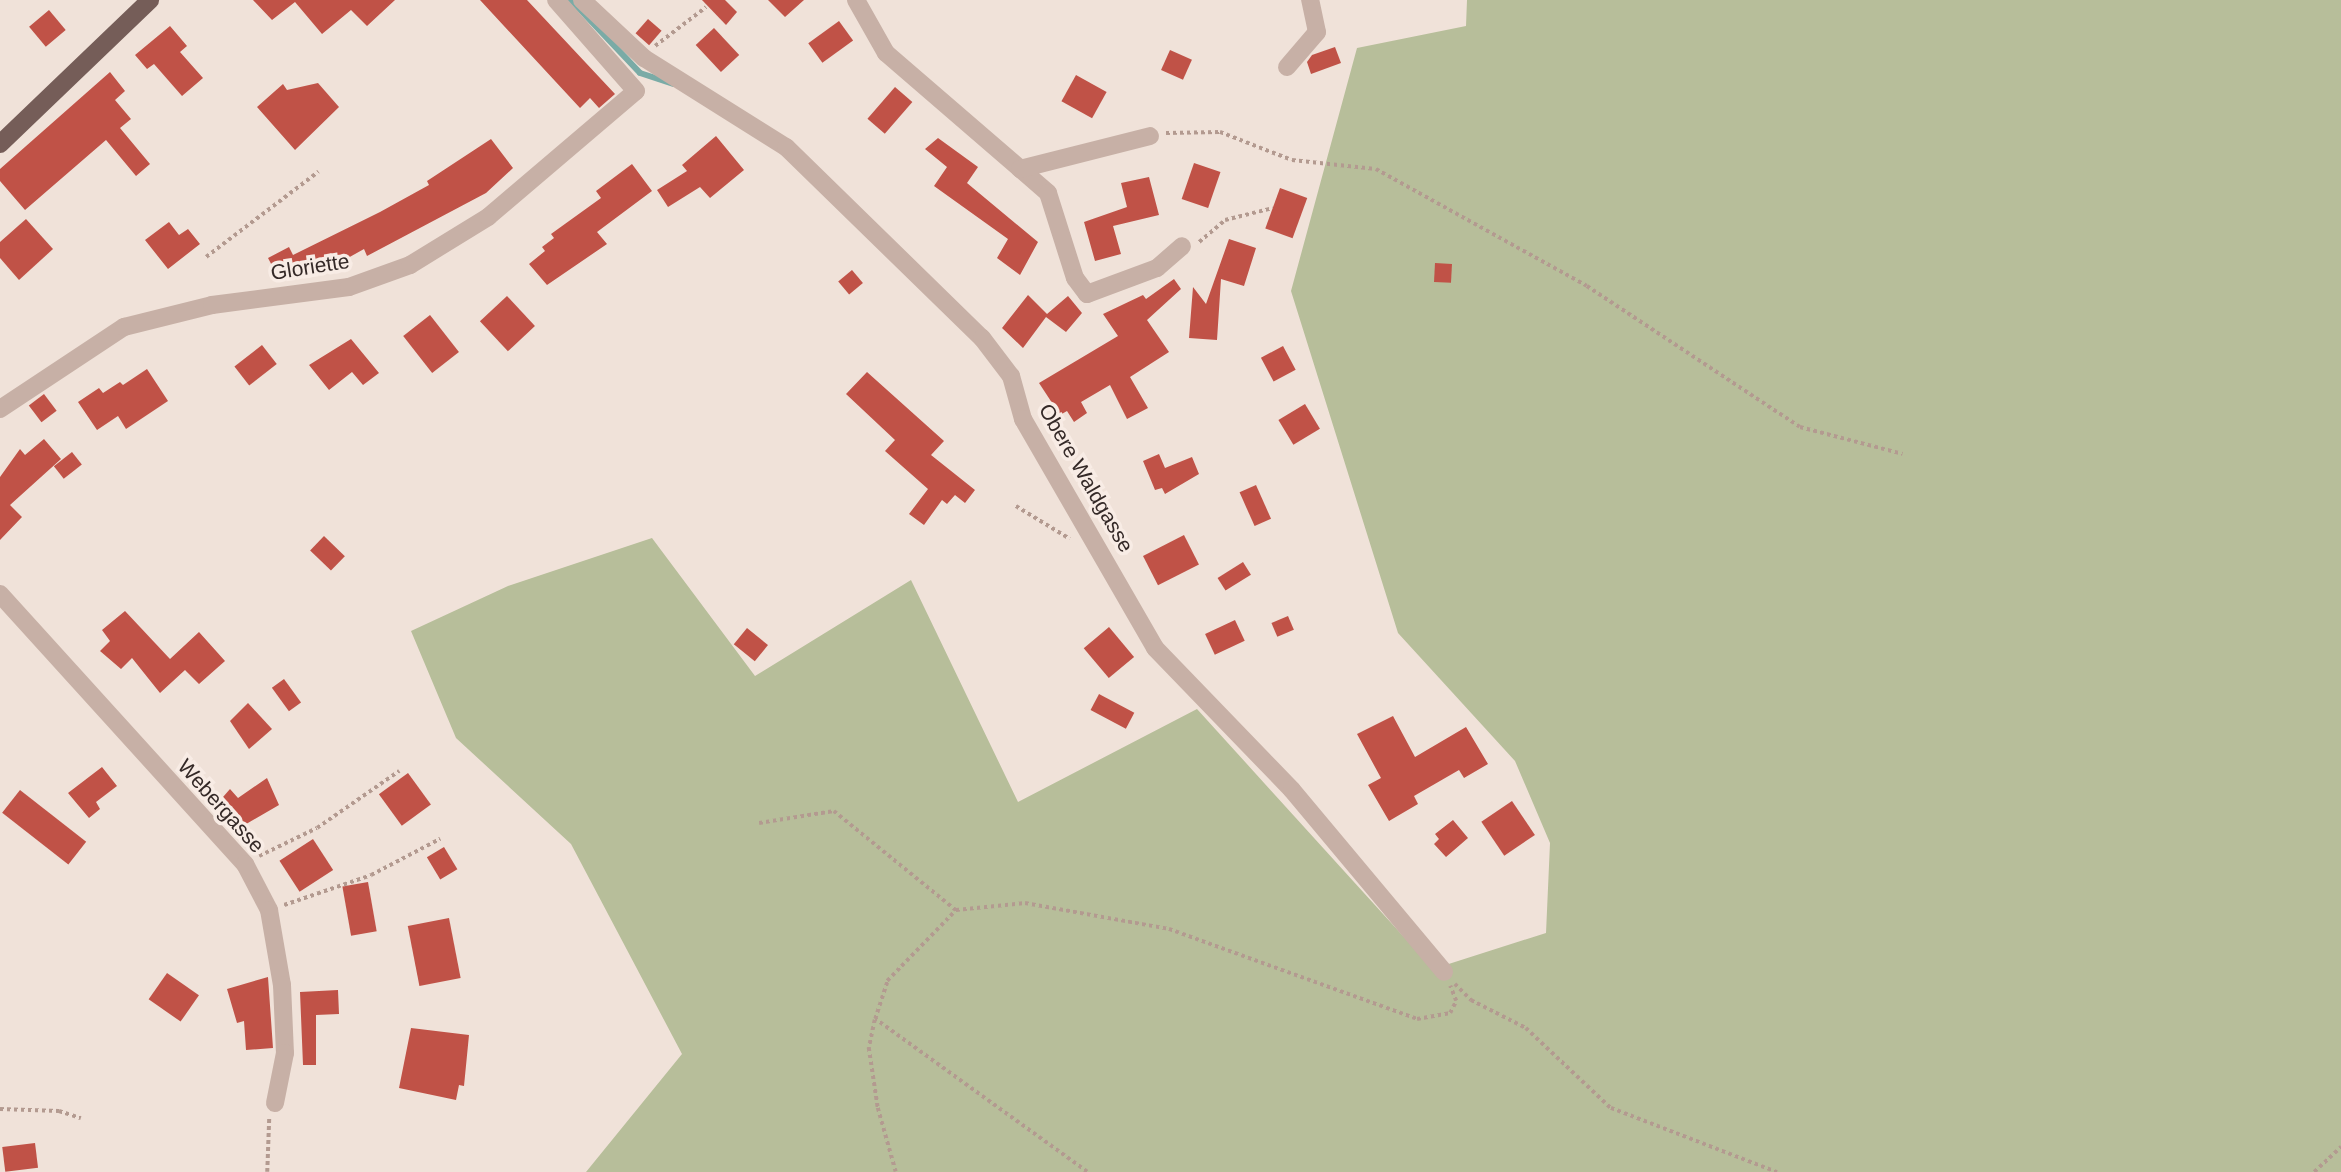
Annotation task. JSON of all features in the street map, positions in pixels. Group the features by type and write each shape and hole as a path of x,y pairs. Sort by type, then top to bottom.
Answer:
{"main road":[{"path":"0,144 150,0"}],"street":[{"name":"Gloriette","path":"0,409 124,327 212,305 349,287 410,265 488,217 636,91 556,0"},
{"name":"Obere Waldgasse","path":"582,0 644,58 786,147 982,338 1011,376 1023,419 1062,478 1155,648 1292,790 1444,972"},
{"path":"856,0 886,53 1048,193 1075,278 1087,294 1157,268 1182,246"},
{"path":"1287,67 1317,32 1310,0"},
{"path":"1020,169 1150,136"},
{"name":"Webergasse","path":"0,594 245,864 269,910 285,1053 272,1108"}],"path":[{"path":"644,58 665,34 681,32 706,7"},
{"path":"1150,136 1188,128 1220,132 1292,160 1376,169 1587,286 1800,427 1903,454"},
{"path":"206,257 318,172"},
{"path":"1182,246 1194,247 1225,220 1273,208"},
{"path":"1016,506 1075,542"},
{"path":"245,864 317,828 399,771"},
{"path":"759,823 834,811 956,910"},
{"path":"269,910 372,875 440,839"},
{"path":"896,1172 878,1108 869,1048 875,1019 887,981 956,910 1025,903 1169,929 1417,1019 1450,1013 1456,1001 1444,972"},
{"path":"1444,972 1471,1000 1526,1028 1611,1108 1777,1172"},
{"path":"875,1019 1087,1172"},
{"path":"267,1172 272,1108"},
{"path":"0,1109 59,1111 81,1118"},
{"path":"2314,1172 2341,1147"}],"green space":[{"path":"1467,0 2341,0 2341,1172 586,1172 682,1054 571,844 456,738 411,631 508,586 652,538 755,676 911,580 1018,802 1197,709 1433,969 1546,933 1550,843 1515,761 1398,633 1291,291 1357,48 1466,26"}],"building":[{"path":"253,0 395,0 367,26 351,10 322,34 295,2 272,20"},
{"path":"480,0 527,0 615,94 599,108 590,98 580,108"},
{"path":"702,0 725,0 737,12 726,25"},
{"path":"768,0 804,0 785,17"},
{"path":"49,10 66,30 46,47 29,27"},
{"path":"648,19 662,31 649,45 636,33"},
{"path":"839,21 853,40 822,63 808,43"},
{"path":"170,26 187,46 180,52 203,78 182,96 154,64 147,69 135,55"},
{"path":"714,28 739,55 721,72 696,45"},
{"path":"1335,47 1341,63 1311,74 1307,62 1312,55"},
{"path":"1170,50 1192,60 1183,80 1161,70"},
{"path":"110,72 125,91 115,100 131,119 120,128 150,164 136,176 106,140 25,210 0,181 0,169"},
{"path":"1076,75 1107,92 1092,118 1061,101"},
{"path":"318,83 339,107 295,150 257,107 283,84 287,90"},
{"path":"895,87 912,102 885,134 867,119"},
{"path":"716,136 744,170 710,198 700,187 668,207 657,190 687,171 682,165"},
{"path":"938,138 978,167 967,183 1038,242 1020,275 997,258 1008,239 934,186 947,167 925,149"},
{"path":"491,139 513,168 486,193 367,256 364,249 321,273 315,261 279,279 268,258 289,247 293,255 380,212 429,185 427,181"},
{"path":"1194,163 1220,172 1208,208 1182,199"},
{"path":"632,164 652,191 597,232 607,244 547,285 529,264 545,251 542,247 554,238 551,234 601,198 596,191"},
{"path":"1149,177 1159,215 1113,226 1121,254 1095,261 1084,222 1127,207 1121,183"},
{"path":"1280,188 1307,198 1293,238 1265,228"},
{"path":"26,219 53,249 19,280 0,258 0,242"},
{"path":"169,222 179,235 188,229 200,244 168,269 145,240"},
{"path":"1229,239 1256,248 1244,286 1221,279 1217,340 1189,338 1193,287 1206,304"},
{"path":"1435,263 1452,264 1451,283 1434,282"},
{"path":"852,270 863,283 849,295 838,282"},
{"path":"1174,279 1181,289 1147,320 1169,352 1130,377 1148,408 1127,419 1110,385 1081,402 1087,413 1074,422 1067,411 1060,415 1039,383 1118,336 1103,314 1143,295 1146,299"},
{"path":"1028,295 1047,314 1068,296 1082,313 1066,332 1046,317 1023,348 1002,328"},
{"path":"507,296 535,326 508,351 480,321"},
{"path":"430,315 459,352 432,373 403,336"},
{"path":"351,339 379,373 363,385 352,372 329,390 309,365"},
{"path":"262,345 277,364 249,385 234,367"},
{"path":"1283,346 1296,370 1274,382 1261,358"},
{"path":"147,369 168,401 126,429 118,416 97,430 78,402 99,388 103,393 120,382 123,385"},
{"path":"867,372 944,441 931,455 975,490 965,503 955,495 947,504 942,500 924,525 909,514 928,489 885,451 895,440 846,394"},
{"path":"44,394 57,411 41,422 29,405"},
{"path":"1305,404 1320,429 1293,445 1278,420"},
{"path":"44,439 61,459 10,505 22,517 0,540 0,477 20,449 25,455"},
{"path":"72,452 82,465 64,479 54,466"},
{"path":"1159,454 1165,468 1192,457 1199,474 1165,494 1162,488 1155,490 1143,461"},
{"path":"1256,485 1271,519 1255,526 1240,492"},
{"path":"1184,535 1199,564 1158,585 1143,556"},
{"path":"324,536 345,556 331,571 310,550"},
{"path":"1243,562 1251,575 1226,591 1218,578"},
{"path":"125,611 170,659 199,632 225,661 199,684 185,670 160,693 132,658 121,669 100,651 110,641 102,630"},
{"path":"1288,616 1294,630 1277,637 1271,623"},
{"path":"1235,620 1245,641 1215,655 1205,634"},
{"path":"1109,627 1134,657 1109,678 1084,648"},
{"path":"747,628 768,645 755,661 734,644"},
{"path":"284,679 301,702 289,711 272,688"},
{"path":"1099,694 1134,713 1126,729 1091,710"},
{"path":"248,703 272,729 249,749 230,721"},
{"path":"1393,716 1415,757 1466,727 1488,764 1464,778 1459,770 1414,796 1418,804 1389,821 1368,785 1381,778 1357,734"},
{"path":"102,767 117,786 96,802 100,809 89,818 68,793"},
{"path":"408,773 431,805 402,826 379,794"},
{"path":"267,778 279,805 236,830 216,805 230,789 238,798"},
{"path":"20,790 86,842 68,865 2,813"},
{"path":"1512,801 1535,835 1504,856 1481,822"},
{"path":"1453,820 1468,838 1446,857 1434,844 1439,839 1435,834"},
{"path":"313,839 333,870 300,892 279,861"},
{"path":"444,847 457,869 440,880 427,857"},
{"path":"368,882 377,931 351,936 342,887"},
{"path":"449,918 461,978 419,986 408,926"},
{"path":"167,973 199,995 181,1022 149,999"},
{"path":"268,977 273,1048 246,1050 244,1021 237,1023 227,989"},
{"path":"338,990 339,1014 316,1015 316,1065 303,1065 300,992"},
{"path":"411,1028 469,1035 464,1086 459,1085 456,1100 399,1088"},
{"path":"35,1143 38,1168 5,1172 2,1147"}],"waterway":[{"path":"571,0 640,73 673,84"}]}
